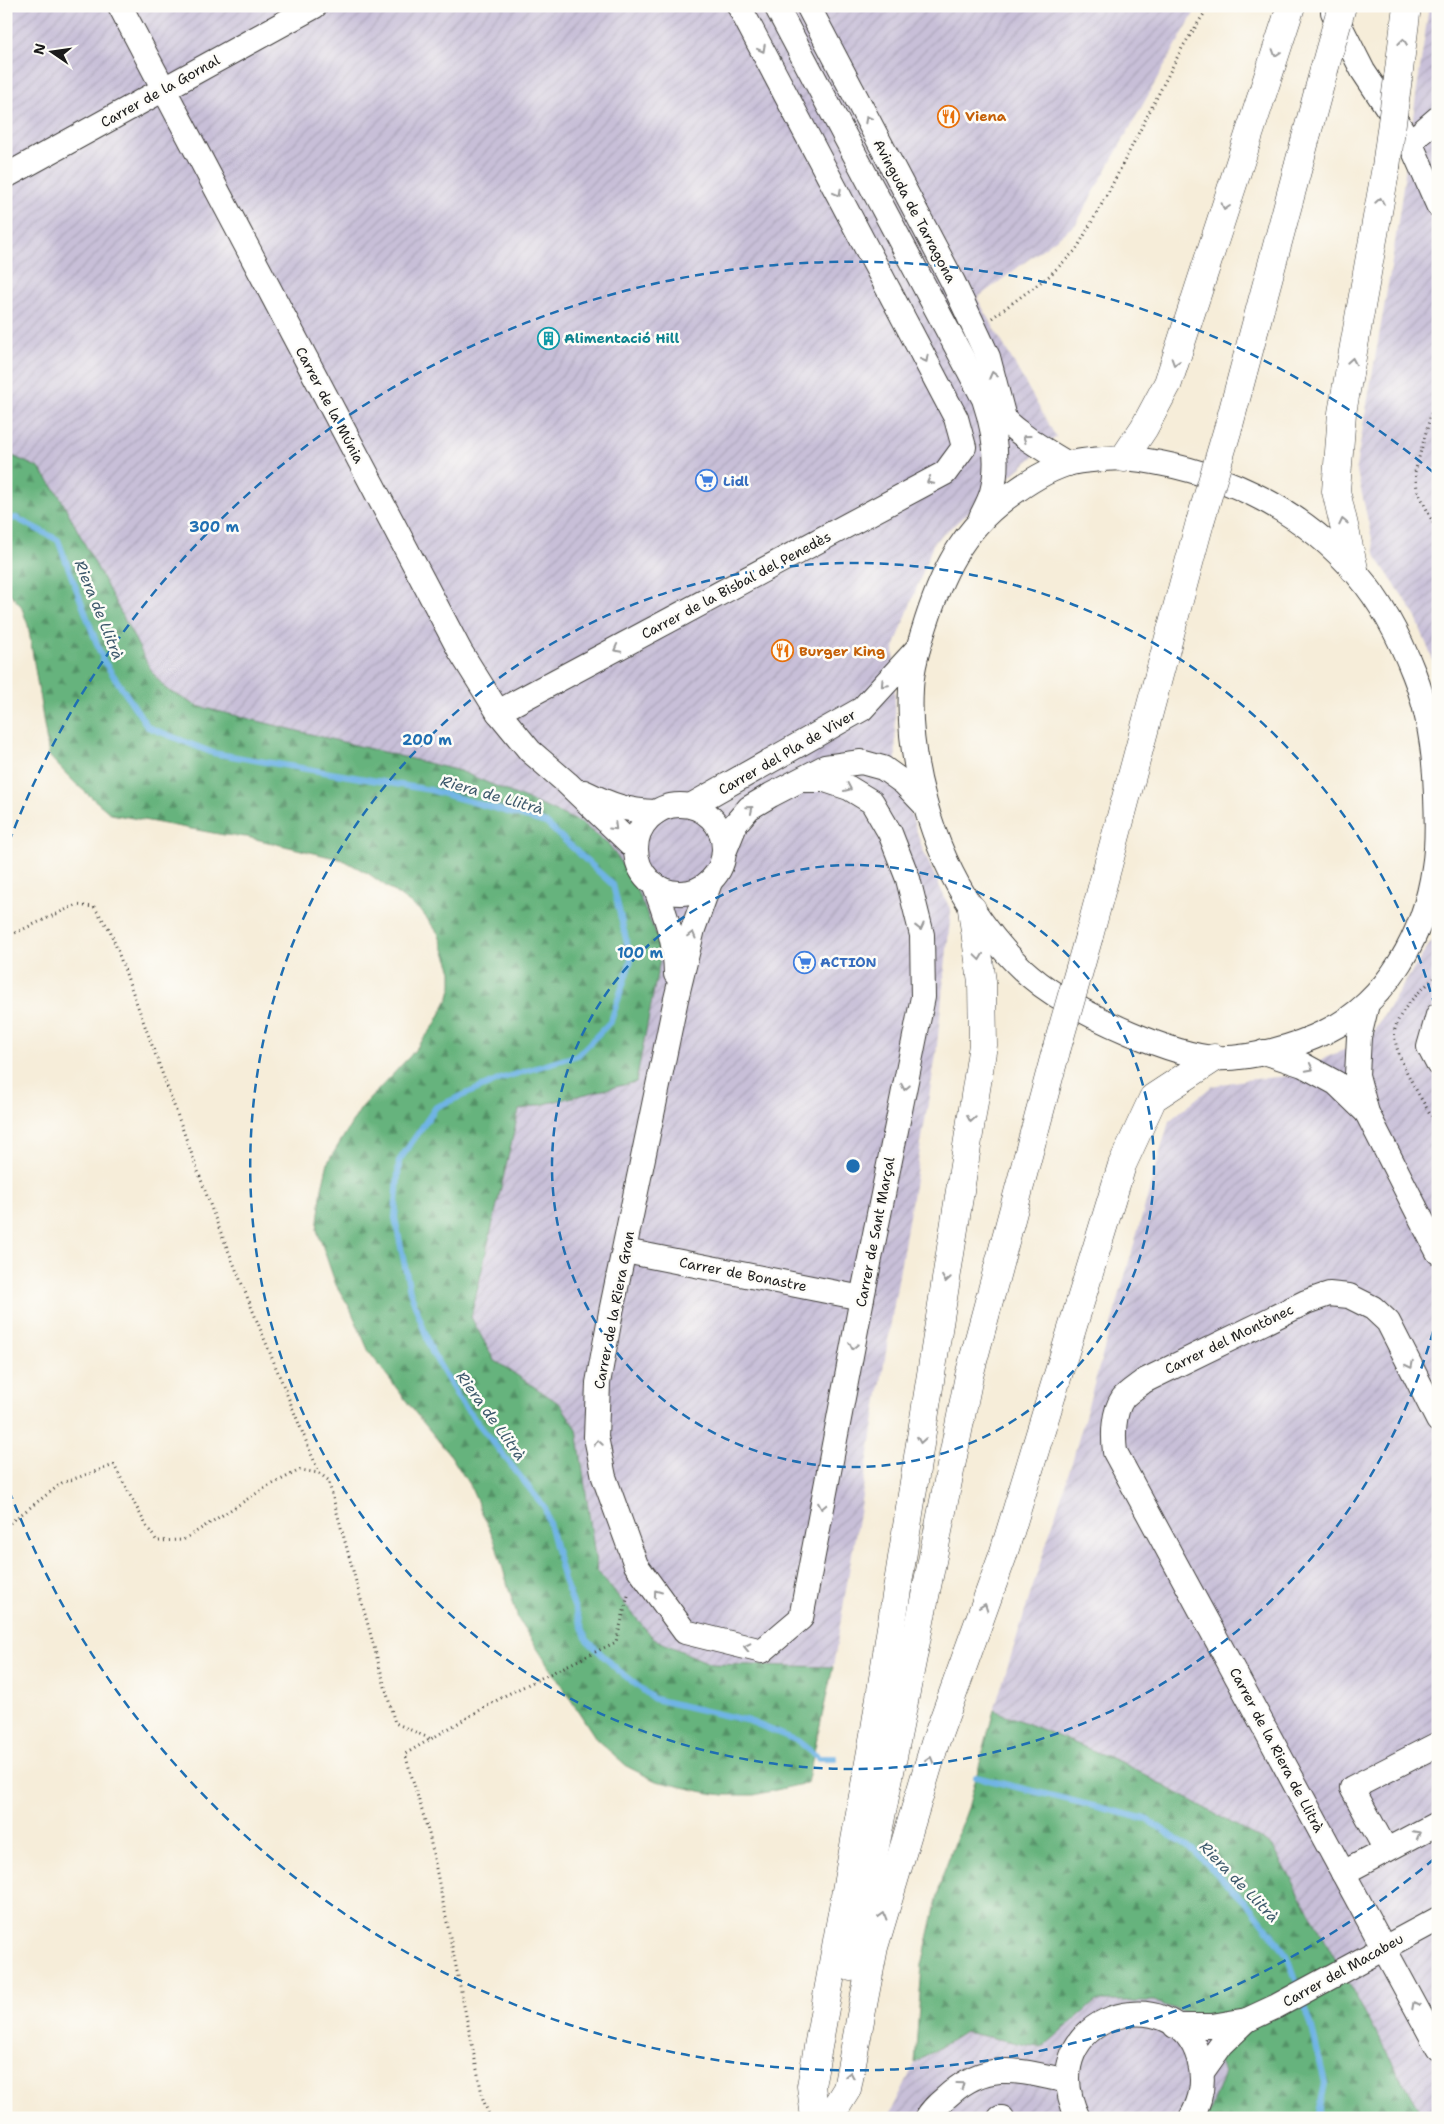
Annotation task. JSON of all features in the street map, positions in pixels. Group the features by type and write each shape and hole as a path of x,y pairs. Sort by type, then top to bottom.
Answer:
{"highway":[{"path":"1124,458 1144,428 1168,383 1291,6"},
{"path":"821,2118 969,1376 1342,6"},
{"path":"1354,569 1336,490 1342,413 1386,167 1407,6"},
{"path":"816,2118 811,2086 875,1729 983,1044 982,982 972,909"},
{"path":"829,2118 847,2089 874,1947 935,1743 1003,1555 1122,1165 1153,1098 1214,1058"}],"street":[{"name":"Carrer de la Múnia","path":"120,6 460,651 498,712 530,751 567,783 635,848"},
{"name":"Carrer de la Gornal","path":"6,176 314,6"},
{"path":"739,6 878,270 916,313 942,354 995,457"},
{"name":"Avinguda de Tarragona","path":"776,6 984,399 993,427 995,457 992,492 980,519"},
{"name":"Avinguda de Tarragona","path":"808,6 953,282 988,357 1005,422"},
{"path":"1330,6 1363,71 1410,142 1438,205"},
{"path":"1410,142 1438,118"},
{"name":"Carrer de la Bisbal del Penedès","path":"498,712 945,473 964,447 956,418 878,270"},
{"name":"Avinguda de Tarragona","path":"984,399 1005,422 1032,442 1068,464"},
{"path":"1124,458 1160,463 1219,478 1300,522 1322,539 1354,569 1377,599 1394,629 1415,676 1434,730 1437,820 1436,866 1426,905 1412,943 1387,982 1367,1004 1345,1022 1293,1045 1264,1052 1214,1058 1146,1040 1101,1021 1071,1003 1030,976 1000,944 972,909 953,876 925,805 917,765 911,692 918,648 934,598 947,570 966,537 980,519 1024,484 1046,472 1068,464 1098,459 1124,458"},
{"name":"Carrer del Pla de Viver","path":"692,806 862,709 918,648"},
{"name":"Carrer del Pla de Viver","path":"725,850 736,824 749,808 825,766 861,762 882,768 904,783 925,805"},
{"name":"Carrer de Sant Marçal","path":"685,1632 762,1650 801,1618 862,1298 923,997 922,935 908,879 890,833 872,802 849,788 825,780 801,780"},
{"name":"Carrer de la Múnia","path":"567,783 605,802 632,811 656,812"},
{"path":"680,804 692,806 712,817 722,832 725,850 721,866 710,882 695,891 678,894 663,891 647,879 635,848 639,829 649,816 665,806 680,804"},
{"name":"Carrer de la Riera Gran","path":"685,1632 636,1565 604,1477 596,1437 598,1383 676,999 693,929 710,882"},
{"name":"Carrer de la Riera Gran","path":"654,884 667,921 676,960 676,999"},
{"path":"1367,1004 1359,1037 1357,1074 1367,1113 1438,1252"},
{"path":"1433,1056 1438,1015"},
{"path":"1264,1052 1303,1064 1336,1083 1367,1113"},
{"name":"Carrer de Bonastre","path":"625,1251 862,1298"},
{"name":"Carrer del Montònec","path":"1116,1452 1113,1436 1115,1421 1122,1399 1144,1381 1306,1302 1329,1294 1349,1296 1373,1308 1388,1322 1438,1420"},
{"name":"Carrer de la Riera de Llitrà","path":"1116,1452 1438,2048"},
{"path":"1386,1850 1352,1788 1438,1744"},
{"path":"1343,1873 1438,1823"},
{"name":"Carrer del Macabeu","path":"1175,2026 1212,2026 1247,2020 1275,2007 1438,1919"},
{"path":"1078,2118 1070,2101 1068,2081 1071,2060 1080,2041 1095,2026 1114,2016 1135,2013 1156,2016 1175,2026 1188,2038 1198,2054 1202,2072 1202,2090 1198,2107 1192,2118"},
{"name":"Carrer del Macabeu","path":"1202,2072 1222,2044 1247,2020"},
{"path":"926,2118 932,2109 964,2081 989,2072 1011,2070 1068,2081"}],"path":[{"path":"985,323 1049,276 1076,250 1117,177 1182,48 1209,6"},
{"path":"1438,389 1415,472 1417,489 1438,533"},
{"path":"6,937 76,905 94,907 110,930 215,1218 319,1473"},
{"path":"6,1526 62,1483 114,1465 147,1526 158,1541 184,1540 265,1488 300,1470 319,1473 328,1480 395,1723 431,1739"},
{"path":"490,2118 483,2099 429,1834 405,1754 506,1695 616,1642 636,1565"}],"shaded area":[{"path":"6,6 1198,6 1076,224 977,298 1056,437 934,542 894,648 896,768 923,850 951,911 936,1055 833,1667 711,1664 654,1639 597,1571 577,1429 560,1404 494,1360 471,1317 519,1110 637,1081 633,882 610,846 580,822 197,706 166,689 152,672 11,454 6,453"},
{"path":"1429,6 1438,6 1438,673 1414,613 1376,557 1356,467 1393,256"},
{"path":"1438,931 1438,2118 1423,2118 1273,1846 1123,1763 994,1710 1072,1462 1169,1121 1212,1086 1244,1080 1299,1075 1327,1057 1368,1040"},
{"path":"1096,2001 1154,2001 1195,2017 1224,2073 1207,2118 888,2118 915,2063 965,2032 1042,2048"}],"green space":[{"path":"6,453 39,468 59,495 152,672 166,689 197,706 460,771 580,822 610,846 633,882 662,948 636,1082 519,1110 471,1317 494,1360 560,1404 577,1429 597,1571 654,1639 711,1664 833,1667 807,1783 754,1795 724,1795 656,1781 628,1767 597,1740 518,1619 494,1539 470,1486 451,1456 369,1352 350,1308 336,1285 317,1230 322,1188 328,1162 361,1108 410,1056 434,1026 449,997 452,985 452,971 438,933 421,911 369,874 343,860 247,837 224,835 111,814 76,784 49,756 28,625 21,606 6,589"},
{"path":"994,1710 1123,1763 1273,1846 1423,2118 1207,2118 1224,2073 1195,2017 1154,2001 1096,2001 1042,2048 964,2032 915,2063 922,1965 942,1877 968,1808"}],"waterway":[{"name":"Riera de Llitrà","path":"6,520 16,518 58,540 103,660 148,727 213,753 430,790 546,823 613,885 631,960 611,1021 578,1055 503,1078 436,1107 399,1161 395,1218 410,1291 432,1352 459,1399 545,1508 564,1580 587,1640 619,1671 654,1699 749,1721 798,1741 819,1758 835,1758"},
{"name":"Riera de Llitrà","path":"976,1777 1146,1819 1194,1851 1254,1911 1287,1955 1311,2024 1325,2083 1318,2118"}],"place":[{"name":"Viena","path":"949,116"},
{"name":"Alimentació Hill","path":"548,338"},
{"name":"Lidl","path":"707,481"},
{"name":"Burger King","path":"783,651"},
{"name":"ACTION","path":"804,962"}]}
